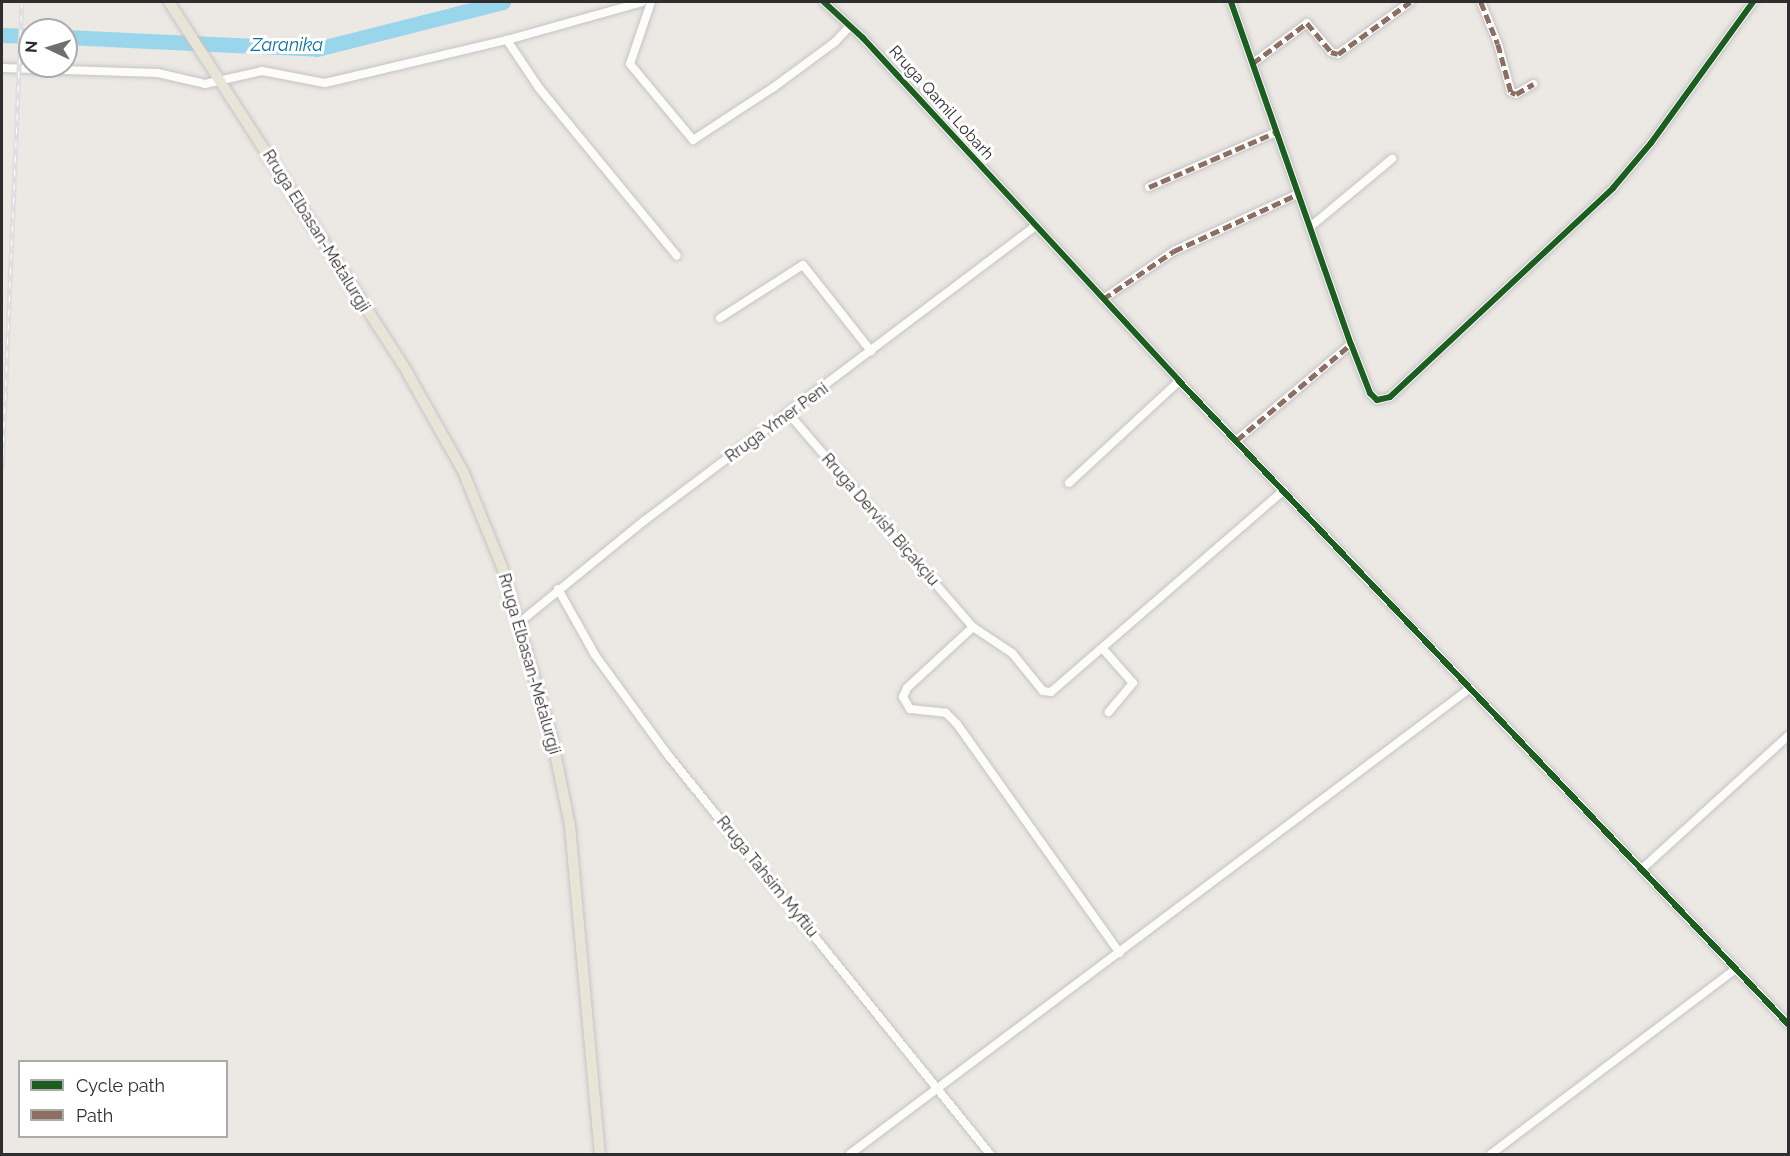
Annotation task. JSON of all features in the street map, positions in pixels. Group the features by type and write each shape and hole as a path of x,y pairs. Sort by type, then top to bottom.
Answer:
{"main road":[{"name":"Rruga Elbasan-Metalurgji","path":"176,7 219,82 407,372 463,471 520,622 552,738 570,826 600,1155"}],"street":[{"path":"2,69 158,73 205,84 262,71 325,83 507,40 642,2"},
{"path":"651,2 630,64 693,140 774,87 835,42 850,26"},
{"name":"Rruga Qamil Lobarh","path":"824,2 850,26 1469,689 1644,867 1788,1024"},
{"path":"1231,2 1351,344 1370,393 1377,400 1390,397 1612,188 1651,143 1753,2"},
{"path":"1253,63 1307,23 1331,52 1338,54 1410,2"},
{"path":"1481,2 1498,44 1511,92 1516,94 1533,84"},
{"path":"507,40 539,88 677,256"},
{"path":"1149,187 1276,132"},
{"path":"1310,227 1392,159"},
{"path":"1103,299 1174,250 1298,194"},
{"name":"Rruga Ymer Peni","path":"520,622 558,590 788,413 1035,226"},
{"path":"720,318 803,265 871,351"},
{"path":"1237,440 1351,344"},
{"path":"1069,483 1179,381"},
{"name":"Rruga Dervish Biçakçiu","path":"788,413 973,627 1012,653 1042,691 1051,692 1104,650 1284,490"},
{"name":"Rruga Tahsim Myftiu","path":"558,590 595,655 642,721 990,1155"},
{"path":"973,627 907,688 903,697 910,709 946,713 957,724 1120,953"},
{"path":"1104,650 1133,683 1109,712"},
{"path":"850,1155 1469,689"},
{"path":"1644,867 1788,736"},
{"path":"1491,1155 1736,969"}],"waterway":[{"name":"Zaranika","path":"78,38 317,49 503,2"},
{"name":"Zaranika","path":"2,35 18,36"}],"railway":[{"path":"2,470 22,2"}],"marked path":[{"path":"1253,63 1307,23 1331,52 1338,54 1410,2"},
{"path":"1481,2 1498,44 1511,92 1516,94 1533,84"},
{"path":"1149,187 1276,132"},
{"path":"1103,299 1174,251 1298,194"},
{"path":"1237,440 1351,344"}],"cycle path":[{"path":"824,2 863,38 1179,381 1788,1024"},
{"path":"1231,2 1351,344 1370,393 1377,400 1390,397 1613,188 1651,143 1753,2"}]}
